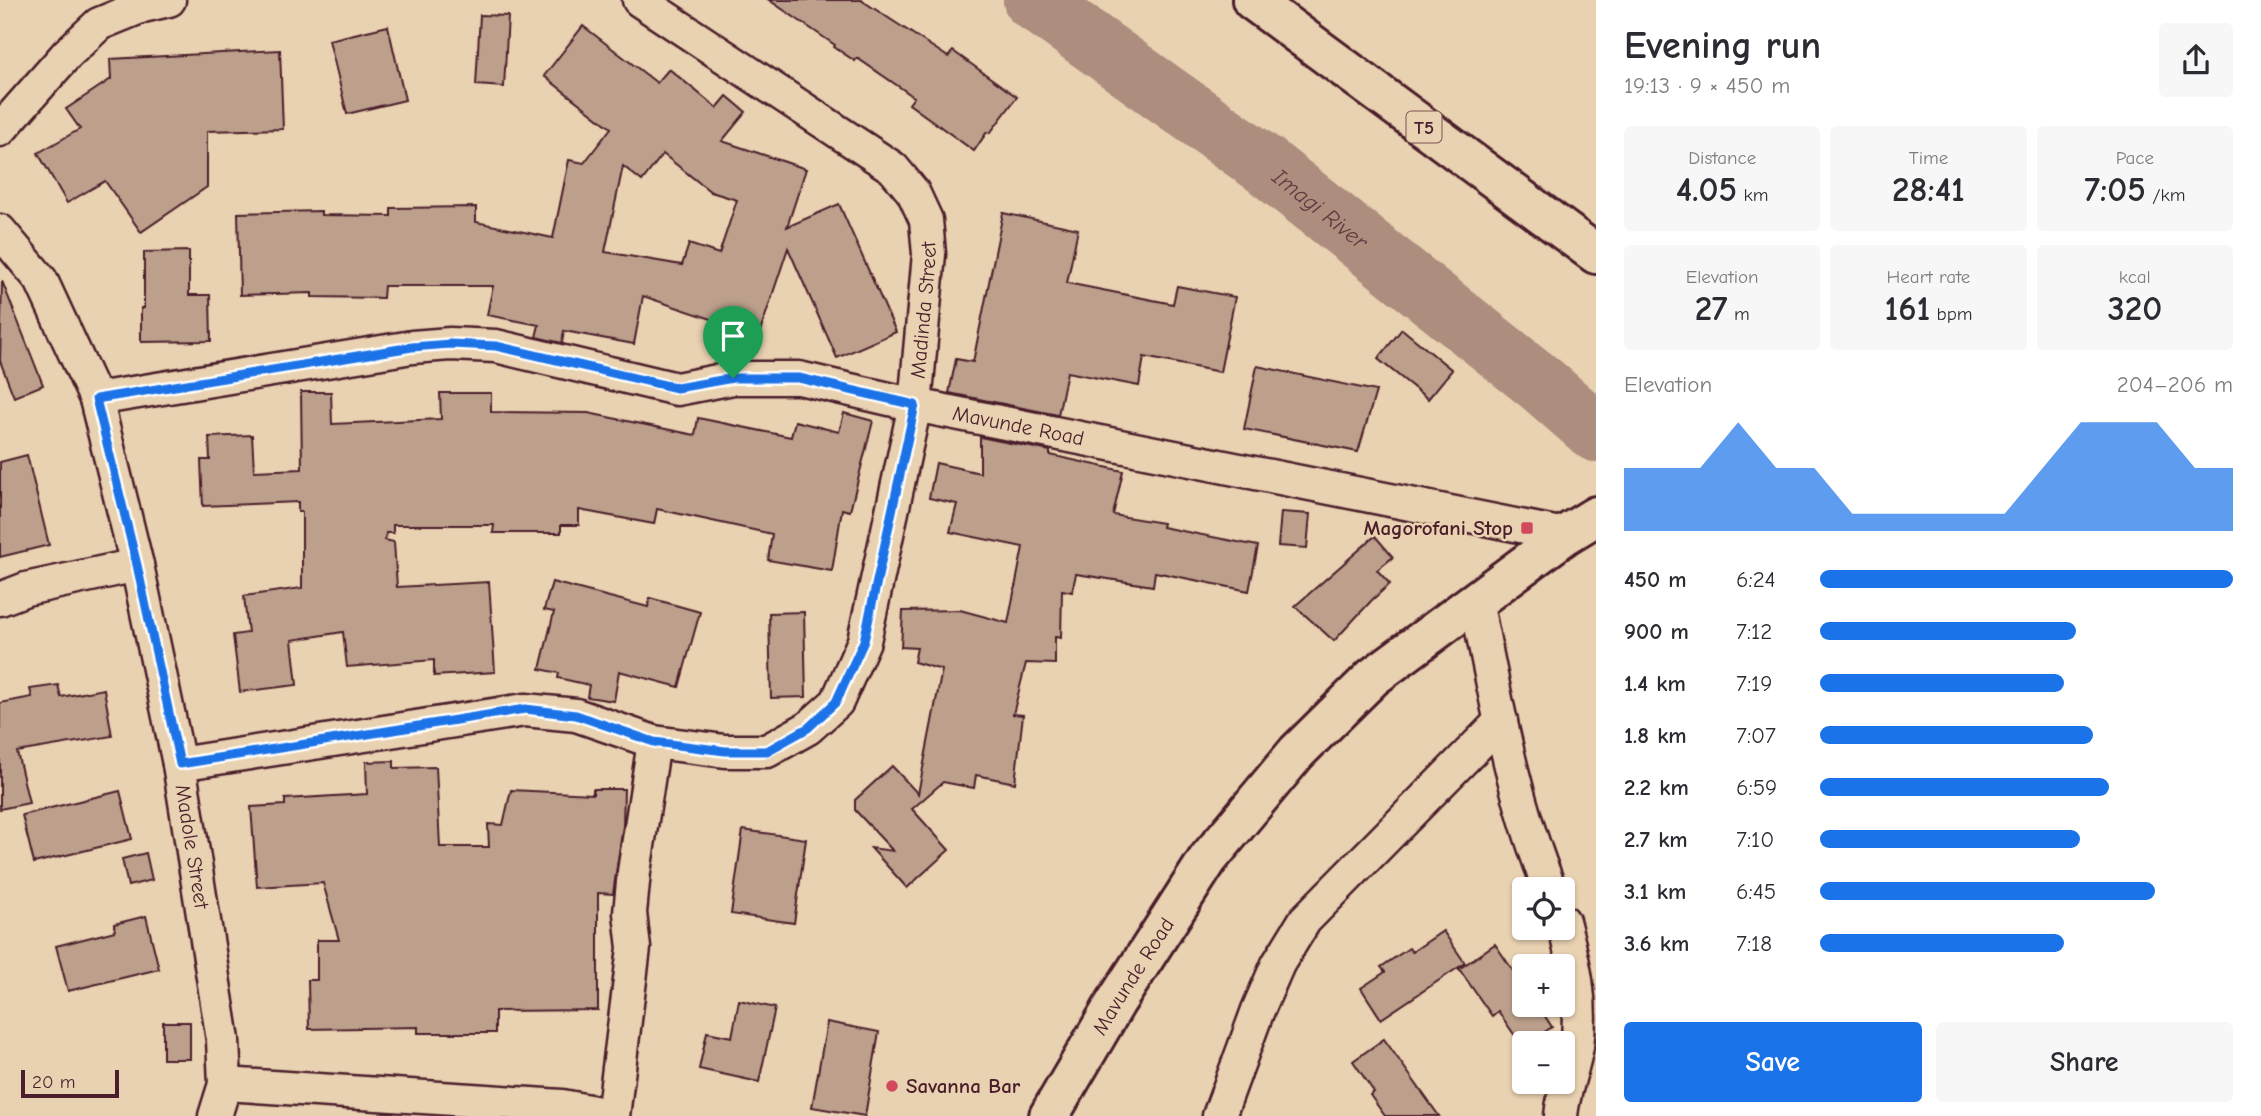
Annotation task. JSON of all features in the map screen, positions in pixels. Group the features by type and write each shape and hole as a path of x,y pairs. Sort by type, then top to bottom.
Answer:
{"main road":[{"name":"T5","path":"1252,0 1596,254"},
{"name":"Mavunde Road","path":"1049,1116 1116,1002 1208,859 1297,752 1373,677 1581,526"}],"street":[{"path":"0,130 67,54 99,24 143,6 169,0"},
{"name":"Madinda Street","path":"180,764 525,709 576,715 654,742 725,751 767,751 808,728 836,702 864,641 915,405 929,254 926,220 913,192 893,168 639,0"},
{"name":"Madole Street","path":"0,231 41,280 96,399 137,565 180,764 223,1040 225,1084 215,1116"},
{"name":"Mavunde Road","path":"96,399 412,347 450,344 496,346 677,388 733,378 799,378 915,405 1581,526"},
{"path":"0,599 26,589 137,565"},
{"path":"1476,601 1524,818 1546,877"},
{"path":"1219,1116 1278,964 1305,920 1501,721"},
{"path":"613,1116 634,948 630,913 634,872 654,742"},
{"path":"1561,1116 1562,1098 1577,1048 1580,1009 1575,968 1568,940"},
{"path":"225,1084 562,1106 602,1116"}],"building":[{"path":"769,0 861,0 948,57 953,51 1017,97 974,151 909,104 914,97 857,58 855,61 834,47 835,45"},
{"path":"480,15 508,16 504,87 476,85"},
{"path":"388,26 405,100 347,114 329,40"},
{"path":"583,26 657,83 669,69 717,108 727,96 746,112 722,141 806,169 787,227 839,204 896,332 837,358 788,248 759,335 643,296 634,344 564,331 562,343 536,337 539,325 487,315 493,286 384,286 383,298 312,297 312,293 240,295 238,213 321,211 321,215 391,216 391,208 476,207 476,222 553,238 569,160 584,163 611,128 544,76","holes":["663,154 711,192 737,200 719,254 689,244 682,265 605,252 623,166 642,181"]},
{"path":"280,50 283,129 207,131 207,187 141,232 105,181 67,203 38,153 80,129 66,109 111,79 110,59"},
{"path":"1003,213 1078,229 1067,283 1173,304 1177,286 1235,297 1220,372 1144,357 1139,386 1067,372 1058,415 949,393 956,359 973,362"},
{"path":"189,251 189,295 210,295 211,341 141,342 144,252"},
{"path":"2,281 43,385 14,397 0,361"},
{"path":"1402,329 1452,370 1428,399 1378,359"},
{"path":"1257,366 1376,391 1358,452 1244,429"},
{"path":"301,392 331,392 332,424 441,419 440,393 491,393 491,412 588,413 695,435 698,418 791,437 795,421 839,432 844,413 873,421 850,511 842,509 832,571 768,560 772,534 657,509 654,524 579,510 579,525 561,525 561,533 493,533 494,525 393,525 393,533 386,533 385,540 394,542 397,587 489,582 495,672 434,676 434,660 347,667 343,632 292,640 297,685 240,692 233,635 248,633 244,596 302,588 302,512 298,512 298,502 203,506 201,460 210,460 209,437 252,435 254,471 302,469"},
{"path":"980,437 1050,451 1050,455 1123,471 1113,515 1163,523 1162,527 1258,546 1249,591 1155,572 1153,586 1076,574 1072,592 1062,590 1061,638 1055,637 1055,664 1026,663 1013,714 1023,715 1015,783 976,775 974,788 943,782 912,809 949,850 907,888 871,848 893,851 855,810 855,800 892,766 918,794 942,670 914,662 917,648 901,647 903,611 960,610 1008,623 1023,547 950,532 957,504 929,498 936,463 980,473"},
{"path":"27,455 49,545 0,557 0,462"},
{"path":"1281,512 1310,514 1307,548 1278,546"},
{"path":"1375,536 1393,557 1377,570 1390,584 1334,641 1295,606"},
{"path":"552,582 648,607 650,598 700,612 679,687 619,671 614,701 587,697 589,685 558,678 559,673 540,669 554,612 544,610"},
{"path":"804,612 806,697 771,698 769,613"},
{"path":"58,685 61,697 104,689 112,736 17,752 29,803 0,809 0,703 32,697 30,689"},
{"path":"394,761 394,768 436,767 440,847 489,847 488,824 503,825 511,790 593,794 593,789 624,789 623,826 613,894 598,893 598,1010 495,1011 495,1033 418,1033 418,1027 309,1029 308,980 317,980 317,940 339,940 323,883 257,887 251,807 285,805 285,799 367,794 366,762"},
{"path":"120,791 132,839 34,863 22,815"},
{"path":"743,830 806,839 794,923 731,914"},
{"path":"146,853 152,880 128,886 122,859"},
{"path":"146,916 159,969 68,991 56,946 115,931 114,924"},
{"path":"1443,931 1465,963 1381,1019 1361,988 1385,972 1381,967 1409,948 1412,952"},
{"path":"1495,944 1512,969 1512,1017 1545,1017 1552,1027 1546,1031 1512,1031 1498,1011 1492,1016 1459,969"},
{"path":"739,1000 775,1008 759,1082 699,1069 707,1032 732,1037"},
{"path":"163,1022 190,1022 190,1059 163,1059"},
{"path":"827,1022 879,1032 865,1116 812,1107"},
{"path":"1384,1039 1439,1116 1385,1116 1370,1095 1374,1092 1353,1061"}],"waterway":[{"name":"Imagi River","path":"1033,0 1265,165 1540,383 1596,432"}],"place":[{"name":"Magorofani Stop","path":"1527,528"},
{"name":"Savanna Bar","path":"892,1086"}],"route":[{"path":"450,344 496,346 677,388 733,378 799,378 915,405 864,641 836,702 808,728 767,751 725,751 654,742 576,715 525,709 180,764 137,565 96,399 412,347 450,344"}]}
